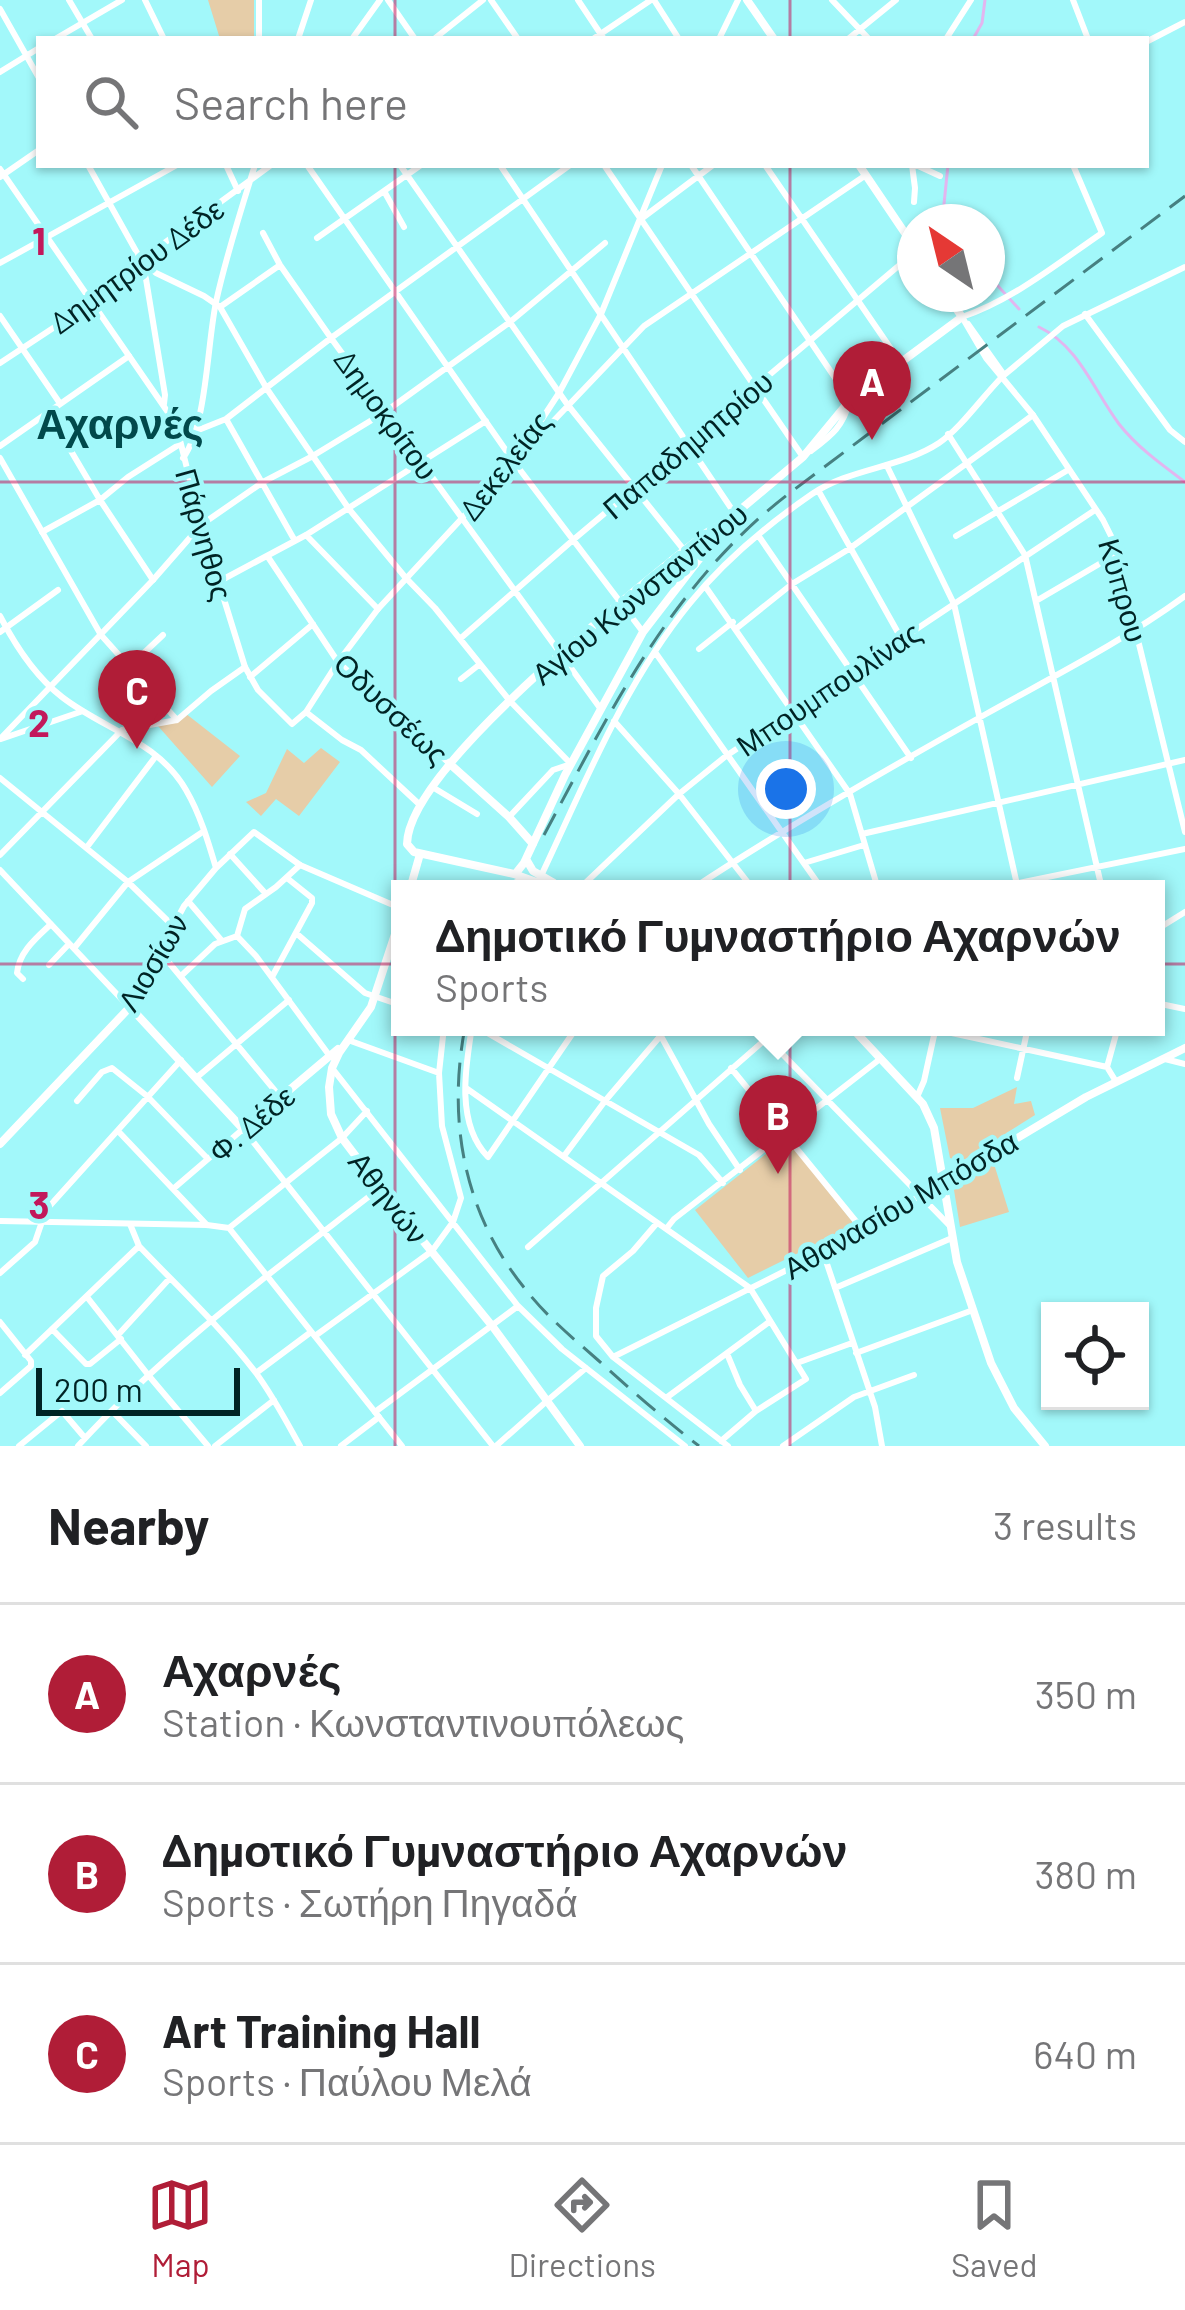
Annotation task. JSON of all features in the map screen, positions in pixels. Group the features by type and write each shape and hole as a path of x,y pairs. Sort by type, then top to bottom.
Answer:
{"main road":[{"path":"747,0 772,36"},
{"path":"861,168 897,223"},
{"path":"959,312 962,317"},
{"name":"Αγίου Κωνσταντίνου","path":"420,805 450,764 560,653 802,457 850,400 962,317"},
{"path":"514,874 643,632 732,517"},
{"name":"Οδυσσέως","path":"450,764 533,844"},
{"path":"420,805 406,839 410,849 529,880"},
{"path":"413,880 420,854"},
{"path":"526,859 532,880"},
{"path":"332,1067 364,1020 391,946"},
{"path":"130,1007 243,1129"},
{"name":"Λιοσίων","path":"0,1144 130,1007"},
{"path":"866,1036 926,1109 934,1128 952,1238 991,1363 1008,1399 1045,1446"},
{"name":"Αθανασίου Μπόσδα","path":"943,1183 1115,1080 1163,1058 1185,1054"},
{"name":"Φ. Δέδε","path":"243,1129 317,1068 332,1067"},
{"name":"Αθηνών","path":"332,1067 330,1106 343,1138 493,1327 580,1446"}],"street":[{"path":"69,0 90,36"},
{"path":"60,36 122,0"},
{"path":"145,0 163,36"},
{"path":"259,0 259,36"},
{"path":"299,36 311,0"},
{"path":"354,36 384,0 413,36"},
{"path":"438,36 487,0 516,36"},
{"path":"578,0 598,36"},
{"path":"602,36 652,0 678,36"},
{"path":"720,36 737,0"},
{"path":"832,0 867,36"},
{"path":"851,36 896,0"},
{"path":"948,36 971,0"},
{"path":"1073,0 1087,36"},
{"path":"0,9 36,73"},
{"path":"1149,40 1185,22"},
{"path":"0,72 36,50"},
{"path":"1,174 36,151"},
{"path":"90,168 141,260 164,404"},
{"path":"0,263 163,168"},
{"path":"227,168 238,190"},
{"path":"183,458 196,431 218,306 254,168"},
{"name":"Δημητρίου Δέδε","path":"0,363 91,303 141,260 267,168"},
{"path":"310,168 514,462 643,632"},
{"path":"402,168 567,404 696,565"},
{"path":"317,238 417,168"},
{"path":"502,168 688,443 732,517"},
{"path":"196,431 226,419 567,168"},
{"path":"606,168 802,457"},
{"name":"Δεκελείας","path":"306,712 378,609 514,462 559,393 601,314 661,168"},
{"path":"693,168 850,400"},
{"path":"640,219 709,168"},
{"path":"768,168 900,362"},
{"path":"914,168 914,202"},
{"path":"921,168 940,176"},
{"path":"962,317 1012,293 1102,232 1074,168"},
{"name":"Πάρνηθος","path":"1,174 176,424 201,525 250,677 292,724 306,712"},
{"path":"514,462 644,326 866,176"},
{"path":"384,191 404,227"},
{"name":"Δημοκρίτου","path":"263,233 331,338 600,708"},
{"path":"0,740 201,525 262,482 385,412 509,322 605,243"},
{"path":"141,260 218,306 266,389 349,509 510,701 571,764 553,770 509,818"},
{"path":"218,306 280,265"},
{"name":"Παπαδημητρίου","path":"461,638 897,266"},
{"path":"533,880 655,652 705,586 758,536 818,490 938,443 1003,376 1064,326 1185,267"},
{"path":"1085,314 1170,430 1185,442"},
{"path":"0,316 60,403"},
{"name":"Κύπρου","path":"962,317 1109,530 1185,832"},
{"path":"0,446 129,356"},
{"path":"48,412 153,580"},
{"path":"699,649 849,549 1033,415"},
{"path":"226,419 295,541"},
{"path":"218,582 306,535 486,421"},
{"path":"948,434 1025,555 1099,880"},
{"path":"41,532 100,500 180,444"},
{"path":"0,458 101,634 176,720"},
{"path":"887,466 955,604 1016,880"},
{"path":"956,536 1068,470"},
{"path":"818,490 901,638"},
{"name":"Μπουμπουλίνας","path":"588,880 726,756 1095,510"},
{"path":"306,535 378,609"},
{"path":"758,536 911,758"},
{"path":"1036,601 1118,553"},
{"name":"Οδυσσέως","path":"268,557 338,662 450,764"},
{"path":"705,586 850,794 875,880"},
{"path":"3,629 58,590"},
{"path":"706,880 1137,631 1185,596"},
{"path":"0,616 3,629 49,686 83,711 122,730 185,787 216,868"},
{"path":"250,677 313,624"},
{"path":"130,667 163,635"},
{"path":"655,652 816,880"},
{"path":"461,679 480,664"},
{"path":"0,855 122,730 176,720 245,667"},
{"path":"0,740 83,711"},
{"path":"306,712 361,750 420,805"},
{"path":"614,721 748,880"},
{"path":"87,848 156,756"},
{"path":"862,834 1185,760"},
{"path":"0,778 128,882 172,926"},
{"path":"432,786 477,814"},
{"path":"49,965 128,882 204,831"},
{"name":"Λιοσίων","path":"130,1007 188,902 254,832 300,865"},
{"path":"804,862 865,845"},
{"path":"1043,880 1185,849"},
{"path":"230,854 266,895"},
{"path":"237,936 245,909 300,865 391,904"},
{"path":"0,870 130,1007"},
{"path":"272,977 313,898 287,878"},
{"path":"188,902 222,941"},
{"path":"20,976 18,965 30,944 51,924"},
{"path":"296,933 374,998 391,1003"},
{"path":"181,976 222,941 237,936"},
{"path":"237,936 518,1306 562,1349 685,1446"},
{"path":"160,953 280,1098"},
{"path":"196,1078 289,1000"},
{"path":"256,1373 432,1251 453,1222 461,1198 442,1126 439,1073 443,1036"},
{"path":"473,1036 466,1088 471,1130 488,1156 571,1036"},
{"path":"490,1036 699,1154 723,1183"},
{"path":"564,1156 654,1036"},
{"path":"661,1036 740,1170"},
{"path":"916,1097 934,1036"},
{"path":"955,1036 1108,1067"},
{"path":"1017,1078 1026,1036"},
{"path":"1115,1080 1108,1067 1116,1036"},
{"path":"528,1247 766,1037 949,1225"},
{"path":"348,1040 439,1073"},
{"path":"666,1228 880,1058"},
{"path":"0,1273 35,1241 46,1210 181,1060"},
{"path":"77,1101 108,1068 147,1096 208,1159"},
{"path":"731,1068 863,1230"},
{"path":"466,1088 750,1288 806,1379 756,1412 724,1444 613,1357 596,1336 603,1276 657,1223"},
{"path":"229,1228 343,1138 367,1112"},
{"path":"243,1129 495,1446 586,1368"},
{"name":"Φ. Δέδε","path":"173,1189 243,1129"},
{"path":"118,1130 207,1225"},
{"name":"Αθανασίου Μπόσδα","path":"613,1357 824,1252 943,1183"},
{"path":"78,1446 213,1320 380,1188"},
{"path":"0,1221 229,1228 402,1446"},
{"path":"130,1224 139,1246 213,1320 256,1373 298,1443 288,1446"},
{"path":"835,1288 952,1238"},
{"path":"25,1354 139,1246"},
{"path":"824,1252 878,1418 882,1446"},
{"path":"52,1329 90,1364 170,1278"},
{"path":"87,1297 148,1376 212,1446 274,1399"},
{"path":"341,1446 432,1369 518,1306"},
{"path":"856,1353 973,1310"},
{"path":"666,1397 771,1321"},
{"path":"0,1322 31,1361 29,1369 0,1391"},
{"path":"797,1363 852,1342"},
{"path":"728,1354 756,1412"},
{"path":"783,1446 843,1404 914,1375"},
{"path":"19,1446 62,1411 85,1438"},
{"path":"112,1412 146,1446"}],"shaded area":[{"path":"208,0 254,0 254,36 219,36"},
{"path":"185,713 240,756 212,787 158,726"},
{"path":"321,748 340,762 299,816 276,799 261,816 246,802 266,793 287,749 304,763"},
{"path":"1017,1087 1014,1104 1031,1101 1035,1115 962,1161 950,1158 940,1108 973,1108"},
{"path":"786,1138 855,1225 748,1278 695,1210"},
{"path":"994,1164 1009,1212 960,1227 954,1190"}],"waterway":[{"path":"975,36 985,0"},
{"path":"944,204 948,168"},
{"path":"1005,294 1019,309"},
{"path":"1039,327 1075,357 1126,432 1185,482"}],"railway":[{"path":"544,835 648,652 677,609 746,530 1185,196"},
{"path":"464,1036 458,1097 466,1166 488,1230 505,1261 561,1327 699,1446"}],"place":[{"name":"Αχαρνές","path":"872,440"},
{"name":"Art Training Hall","path":"137,749"},
{"name":"Δημοτικό Γυμναστήριο Αχαρνών","path":"778,1174"}],"district":[{"name":"Αχαρνές","path":"120,422"}]}
